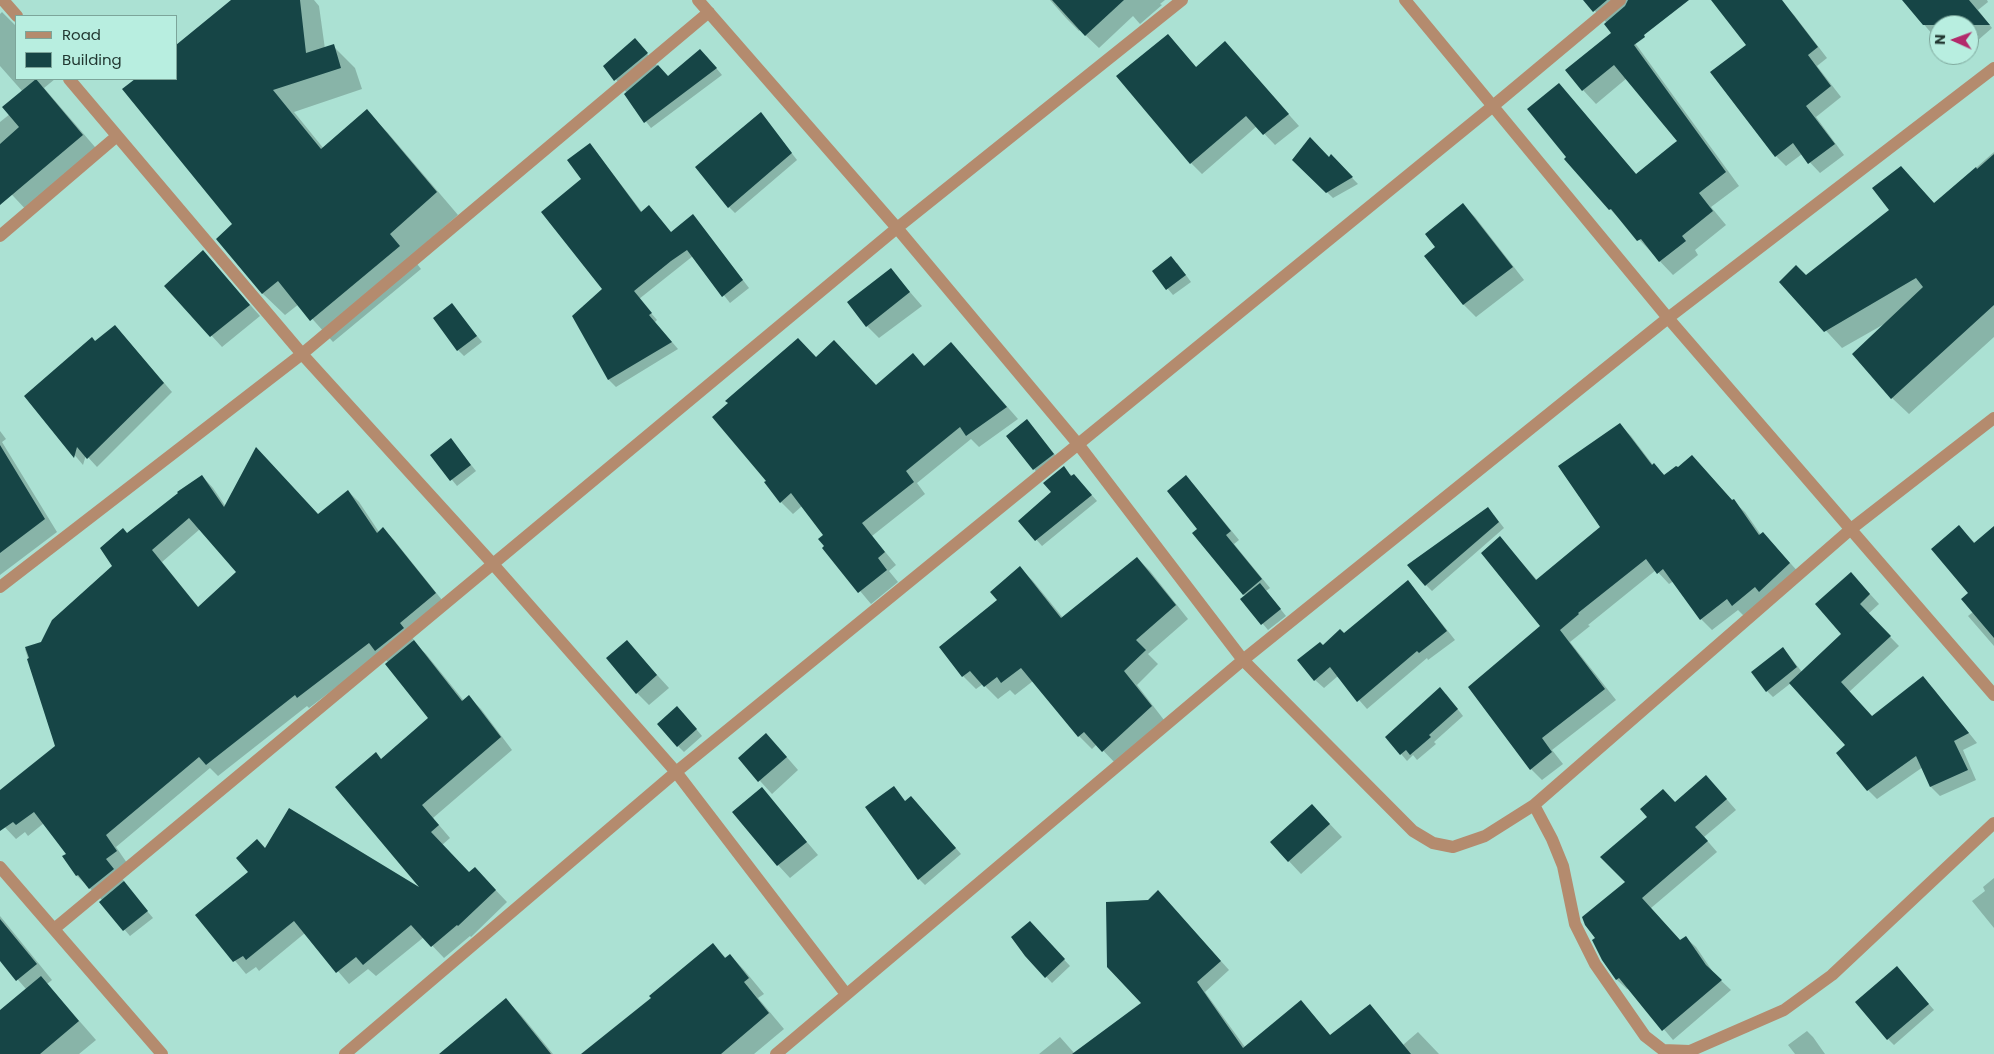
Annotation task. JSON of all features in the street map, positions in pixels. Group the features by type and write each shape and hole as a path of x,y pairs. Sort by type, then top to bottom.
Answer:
{"street":[{"path":"4,0 16,15"},
{"path":"698,0 897,228 1078,444 1243,660 1413,831 1433,843 1453,847 1485,836 1534,805 1852,529 1994,418"},
{"path":"54,929 897,228 1182,0"},
{"path":"1405,0 1668,318 1994,695"},
{"path":"345,1054 676,772 1493,106 1620,0"},
{"path":"0,586 302,354 709,12"},
{"path":"776,1054 1243,660 1668,318 1994,68"},
{"path":"70,80 302,354 492,563 676,772 846,994"},
{"path":"0,236 117,136"},
{"path":"1534,805 1552,839 1562,866 1575,924 1595,964 1645,1036 1663,1050 1690,1051 1784,1010 1832,975 1994,823"},
{"path":"0,867 162,1054"}],"building":[{"path":"231,0 300,0 306,53 334,44 341,68 273,90 321,149 367,109 437,192 390,234 400,246 310,321 278,281 262,294 216,239 232,224 122,89 134,80 178,80 178,43"},
{"path":"1052,0 1124,0 1085,36"},
{"path":"1583,0 1607,0 1593,12"},
{"path":"1628,0 1689,0 1634,45 1726,172 1699,193 1713,211 1682,236 1686,241 1659,262 1641,239 1637,241 1611,209 1609,210 1564,159 1566,157 1527,109 1559,83 1636,174 1677,141 1614,65 1582,91 1565,70 1611,33 1604,24 1625,6"},
{"path":"1711,0 1782,0 1818,47 1808,55 1831,86 1806,106 1835,144 1808,164 1793,143 1775,157 1710,72 1746,45"},
{"path":"1902,0 1969,0 1990,25 1979,25 1979,15 1929,15 1929,25 1923,25"},
{"path":"1168,34 1196,67 1225,41 1289,114 1263,135 1246,116 1190,164 1116,76"},
{"path":"635,38 648,53 614,81 603,66"},
{"path":"700,49 717,68 644,123 624,94 658,65 668,76"},
{"path":"37,80 83,135 0,205 0,144 19,127 2,107"},
{"path":"761,112 792,153 728,208 695,167"},
{"path":"1310,137 1329,157 1331,154 1353,177 1326,193 1292,160"},
{"path":"590,143 641,212 649,205 671,232 693,214 743,280 722,297 687,250 671,261 634,291 652,313 649,315 672,342 608,380 572,316 602,289 541,212 581,179 567,160"},
{"path":"1994,154 1994,305 1891,399 1852,354 1923,287 1916,278 1824,332 1779,282 1796,265 1806,275 1889,210 1872,188 1901,166 1934,203"},
{"path":"1463,203 1513,267 1463,305 1424,256 1435,247 1425,234"},
{"path":"203,250 250,305 210,337 164,286"},
{"path":"1171,256 1186,275 1166,290 1152,271"},
{"path":"891,268 910,292 866,327 847,302"},
{"path":"452,303 477,336 457,351 433,318"},
{"path":"115,325 164,383 87,459 77,447 74,458 24,396 92,337 95,341"},
{"path":"798,338 816,357 834,340 876,385 913,353 924,366 951,342 1007,407 966,436 960,427 906,471 914,482 862,523 885,552 878,558 887,570 858,593 822,548 824,546 818,539 823,535 791,493 780,503 764,482 766,481 712,417 728,403 725,401"},
{"path":"1027,419 1054,454 1033,470 1006,436"},
{"path":"1620,423 1652,465 1654,463 1664,475 1676,466 1678,467 1692,455 1732,500 1734,499 1759,535 1763,532 1790,563 1759,592 1755,587 1732,606 1727,599 1700,620 1663,569 1657,574 1646,559 1578,613 1560,630 1605,689 1542,738 1552,752 1530,770 1468,687 1540,626 1481,553 1500,536 1536,580 1600,527 1558,466"},
{"path":"451,438 471,465 450,481 430,455"},
{"path":"0,445 45,519 0,553"},
{"path":"256,447 318,514 348,490 377,533 383,527 436,593 400,623 404,628 375,651 369,643 297,698 295,695 206,765 199,757 106,835 117,851 106,859 114,869 89,889 78,875 76,876 62,856 66,854 34,812 16,825 13,822 0,831 0,790 55,746 27,659 29,658 25,647 41,642 52,620 112,566 100,548 123,528 127,533 177,492 202,475 224,507","holes":["189,518 236,572 198,607 152,550"]},
{"path":"1064,466 1071,476 1074,474 1092,495 1035,541 1018,521 1051,492 1043,483"},
{"path":"1186,475 1231,531 1226,535 1262,579 1243,595 1192,533 1197,529 1167,491"},
{"path":"1488,507 1499,522 1425,586 1407,565"},
{"path":"1959,525 1974,543 1994,526 1994,638 1961,599 1968,593 1931,549"},
{"path":"1137,557 1176,605 1136,640 1146,650 1124,671 1152,706 1102,752 1084,732 1078,737 1021,668 1001,683 997,677 984,687 970,671 962,677 939,647 997,600 990,592 1020,566 1061,618"},
{"path":"1851,572 1870,594 1860,604 1891,636 1841,682 1872,716 1923,676 1969,733 1954,741 1968,770 1930,787 1916,756 1867,791 1836,753 1845,745 1789,683 1841,634 1815,604"},
{"path":"1408,580 1447,631 1419,653 1417,651 1357,702 1330,667 1314,681 1297,660 1320,642 1323,645 1340,629 1344,633"},
{"path":"1260,583 1281,609 1261,625 1240,599"},
{"path":"414,640 462,701 469,695 501,737 422,805 439,825 431,832 469,872 475,867 496,890 458,926 431,947 411,925 363,965 356,957 336,973 294,921 246,960 243,956 233,962 195,915 248,872 236,858 257,839 265,848 289,808 419,887 335,787 376,752 381,759 428,718 385,664"},
{"path":"627,640 657,675 636,694 606,658"},
{"path":"1783,647 1797,667 1766,692 1751,672"},
{"path":"1440,687 1458,709 1429,735 1431,737 1410,755 1406,750 1400,755 1385,737"},
{"path":"677,706 697,729 677,747 657,724"},
{"path":"766,733 787,757 758,782 738,758"},
{"path":"1706,775 1727,799 1695,827 1708,841 1642,898 1680,940 1686,936 1706,965 1722,980 1662,1031 1619,978 1616,980 1602,960 1592,940 1595,938 1585,925 1582,917 1625,882 1600,857 1647,817 1640,809 1663,789 1675,802"},
{"path":"894,786 905,801 911,796 956,848 918,880 865,807"},
{"path":"762,787 807,842 777,866 732,812"},
{"path":"1312,804 1330,824 1288,862 1270,842"},
{"path":"124,881 148,911 123,931 99,902"},
{"path":"1158,890 1221,961 1197,982 1243,1048 1301,1000 1330,1035 1370,1004 1411,1054 1072,1054 1141,1003 1107,967 1106,902 1148,900"},
{"path":"0,919 37,964 16,981 0,961"},
{"path":"1030,921 1065,959 1045,978 1011,937"},
{"path":"713,943 725,958 730,954 749,978 744,982 769,1013 721,1054 581,1054 651,998 649,996"},
{"path":"1897,966 1929,1004 1887,1040 1855,1002"},
{"path":"41,976 79,1021 40,1054 0,1054 0,1010"},
{"path":"506,998 551,1054 439,1054"}]}
